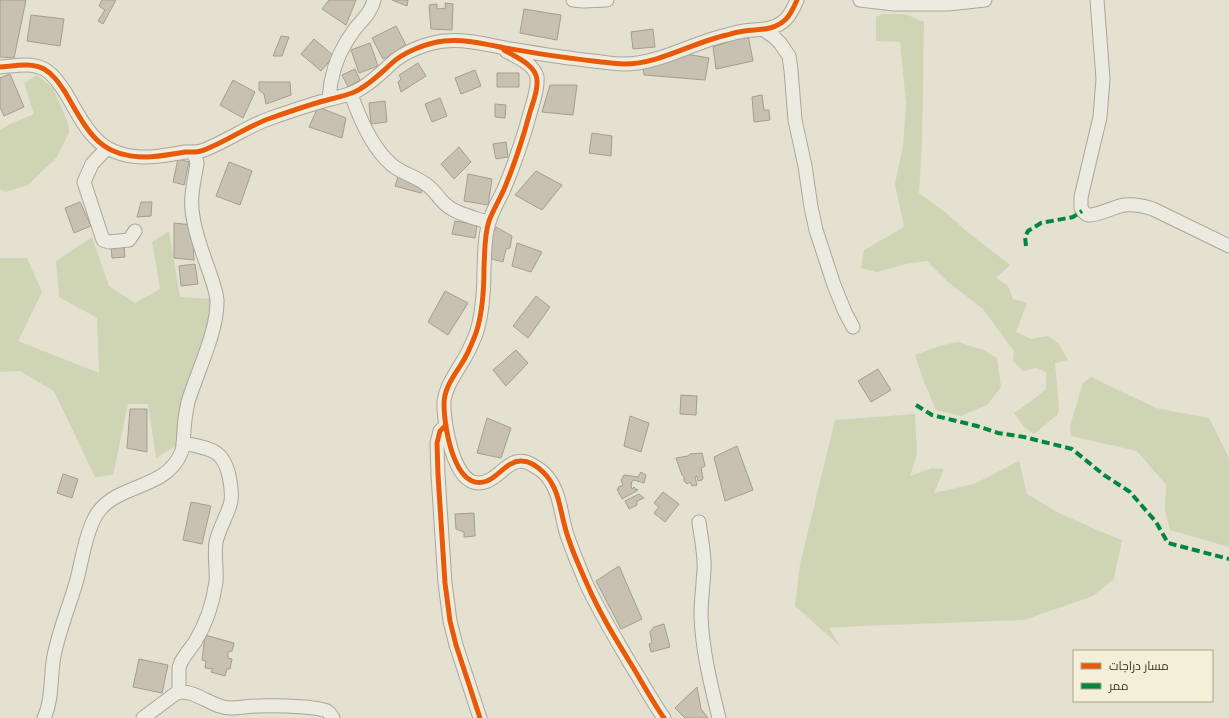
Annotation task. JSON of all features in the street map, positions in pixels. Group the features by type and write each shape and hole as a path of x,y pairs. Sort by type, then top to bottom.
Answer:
{"street":[{"path":"329,99 331,78 335,66 345,45 373,6 374,0"},
{"path":"573,0 607,0"},
{"path":"0,67 22,65 44,69 60,84 90,134 97,141 116,152 131,156 148,157 193,152 209,148 259,122 329,99 351,94 375,79 391,63 406,53 442,41 480,42 566,58 624,64 639,63 728,34 764,30 775,27 786,20 797,0"},
{"path":"860,0 894,4 948,4 984,0"},
{"path":"1097,0 1103,79 1100,117 1081,197 1081,208 1085,214 1088,215 1126,205 1141,205 1153,208 1229,246"},
{"path":"764,30 780,43 789,56 794,120 805,166 811,208 816,230 834,285 853,327"},
{"path":"498,46 533,68 537,81 535,96 524,134 505,187 489,223 484,246 484,286 476,333 447,390 444,404 446,425 451,448 459,468 471,481 480,483 488,480 515,462 523,461 530,462 543,472 553,484 558,496 566,532 598,610 664,718"},
{"path":"351,94 361,120 382,154 392,165 422,181 452,209 489,223"},
{"path":"107,148 92,164 84,182 103,240 109,242 129,240 135,231"},
{"path":"44,718 48,710 50,700 51,672 57,639 76,582 89,530 94,518 102,506 111,499 162,476 170,469 181,453 185,415 188,402 214,324 217,308 217,298 192,210 191,200 197,163 193,152"},
{"path":"446,425 440,431 438,443 445,583 453,633 480,718"},
{"path":"179,692 179,668 181,662 202,631 207,619 216,581 216,544 232,498 228,470 226,463 221,456 214,451 201,446 183,443"},
{"path":"699,522 704,557 701,605 702,625 709,677 719,718"},
{"path":"143,718 179,692 190,693 224,708 278,706 314,708 326,710 333,718"}],"green space":[{"path":"883,14 905,14 924,22 922,142 919,193 945,212 965,230 1010,265 996,278 1008,286 1013,299 1027,303 1016,332 1031,339 1048,336 1058,343 1068,360 1055,363 1059,410 1057,415 1034,434 1024,427 1014,413 1046,389 1046,372 1036,368 1023,371 1013,361 1014,351 983,309 948,282 927,261 906,264 877,272 861,268 864,250 904,227 895,184 903,146 906,103 900,42 876,41 876,17"},
{"path":"37,75 53,88 68,123 69,132 57,157 28,185 6,192 0,189 0,130 34,114 24,83"},
{"path":"169,231 180,297 213,299 214,310 177,445 156,458 148,404 128,404 113,475 95,477 54,391 20,371 0,372 0,258 27,258 42,292 18,341 99,373 97,318 59,297 56,261 92,237 109,286 135,303 160,289 152,242"},
{"path":"958,342 983,350 997,358 1001,387 987,405 961,416 936,410 915,355 943,345"},
{"path":"1091,377 1156,408 1209,418 1229,458 1229,547 1170,530 1165,510 1166,485 1137,451 1071,436 1070,426 1083,383"},
{"path":"915,414 917,454 910,476 932,468 944,469 934,493 974,484 1019,461 1027,494 1057,512 1122,540 1114,579 1093,596 1024,620 829,628 841,647 795,606 800,564 835,420"}],"building":[{"path":"0,0 26,0 14,58 0,57"},
{"path":"102,0 116,0 103,24 98,21 105,10 99,6"},
{"path":"329,0 356,0 346,25 322,9"},
{"path":"392,0 408,0 407,6"},
{"path":"445,3 453,4 452,30 431,29 429,5 437,4 437,9 446,8"},
{"path":"524,9 561,15 557,40 520,33"},
{"path":"31,15 64,19 60,46 27,41"},
{"path":"396,26 407,47 383,59 372,38"},
{"path":"653,29 655,47 633,49 631,32"},
{"path":"748,35 753,61 716,69 713,47"},
{"path":"281,36 289,37 282,56 273,56"},
{"path":"314,39 334,56 321,71 301,54"},
{"path":"370,43 378,66 359,73 351,50"},
{"path":"686,54 709,58 705,80 644,75 643,68"},
{"path":"418,63 426,76 401,92 398,82 401,79 399,75"},
{"path":"355,69 360,80 348,87 342,75"},
{"path":"475,70 481,86 461,94 455,78"},
{"path":"497,73 519,73 519,87 497,87"},
{"path":"10,74 24,107 4,116 0,107 0,78"},
{"path":"233,80 255,92 243,118 220,105"},
{"path":"259,82 290,82 291,95 266,104 264,94 259,90"},
{"path":"550,85 577,85 573,115 542,112"},
{"path":"762,95 764,110 769,110 770,120 754,122 752,97"},
{"path":"440,98 447,116 432,122 425,104"},
{"path":"385,101 387,122 371,124 369,103"},
{"path":"495,104 506,105 505,118 495,117"},
{"path":"318,107 346,118 342,138 309,127"},
{"path":"592,133 612,136 611,156 589,153"},
{"path":"506,142 508,157 496,159 493,144"},
{"path":"459,147 471,162 454,179 441,164"},
{"path":"178,159 189,162 184,185 173,182"},
{"path":"229,162 252,171 240,205 216,196"},
{"path":"536,171 562,185 542,210 515,195"},
{"path":"468,174 492,179 488,205 464,201"},
{"path":"398,177 423,184 421,193 395,186"},
{"path":"80,202 91,226 74,233 65,208"},
{"path":"141,202 152,202 151,216 137,217"},
{"path":"455,221 477,225 475,238 452,234"},
{"path":"174,223 192,225 194,260 174,258"},
{"path":"496,227 512,236 510,248 506,249 503,262 488,258 487,245"},
{"path":"517,243 542,252 531,272 512,266"},
{"path":"124,245 125,257 112,258 111,246"},
{"path":"195,264 198,284 181,286 179,266"},
{"path":"445,291 468,303 448,335 428,322"},
{"path":"536,296 550,307 528,338 513,326"},
{"path":"516,350 528,363 506,386 493,370"},
{"path":"878,369 891,390 871,402 858,381"},
{"path":"681,395 697,396 696,415 680,414"},
{"path":"130,409 147,409 147,452 127,448"},
{"path":"630,416 649,423 641,452 624,446"},
{"path":"487,418 511,428 501,458 477,453"},
{"path":"737,446 753,490 725,501 714,457"},
{"path":"702,453 705,466 701,468 703,478 702,480 698,481 697,476 695,477 697,485 692,486 690,482 687,484 684,481 684,477 676,458 688,456 690,454"},
{"path":"641,472 646,475 644,483 634,480 632,481 632,489 634,487 635,490 638,490 622,499 617,489 623,485 621,480 624,475 638,477"},
{"path":"63,474 78,479 72,498 57,493"},
{"path":"663,492 679,504 665,522 654,513 659,507 654,503"},
{"path":"639,494 644,498 637,501 637,505 629,509 625,501"},
{"path":"191,502 211,506 202,544 183,540"},
{"path":"474,513 475,536 464,537 464,532 456,529 455,514"},
{"path":"619,566 642,619 621,629 596,581"},
{"path":"664,624 670,647 651,652 649,644 652,643 650,632 654,627"},
{"path":"205,635 234,643 232,651 228,652 228,658 232,659 230,669 227,669 225,676 211,672 213,669 205,668 206,661 202,660"},
{"path":"139,659 168,665 162,693 133,687"},
{"path":"697,687 701,709 708,718 685,718 675,708"}],"marked path":[{"path":"1026,246 1025,237 1028,231 1041,223 1073,217 1082,211"},
{"path":"916,405 932,415 977,426 998,433 1024,437 1072,449 1104,475 1130,492 1156,522 1168,543 1229,559"}],"cycle path":[{"path":"0,67 28,65 44,69 58,82 87,129 95,138 116,152 129,156 146,157 203,150 263,121 308,105 353,93 402,56 430,44 444,41 467,41 527,52 616,64 637,63 663,57 714,38 744,31 771,28 781,23 788,17 797,0"},
{"path":"504,50 525,62 533,70 536,75 537,88 522,141 505,187 487,227 483,300 476,333 466,356 450,382 444,398 444,414 449,441 459,468 466,477 476,482 491,479 512,463 517,461 531,463 549,479 559,502 571,547 602,615 664,718"},
{"path":"446,425 440,431 437,443 445,583 450,621 456,645 480,718"}]}
